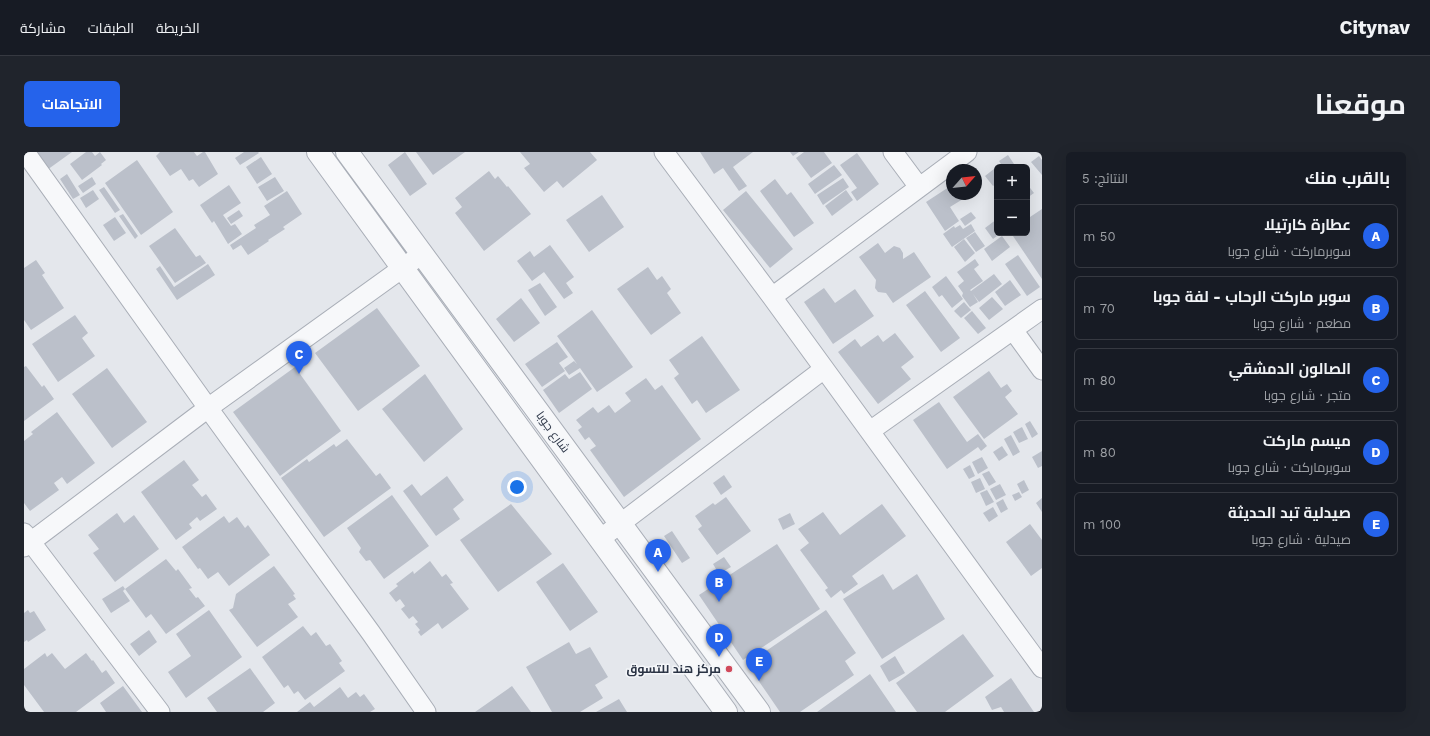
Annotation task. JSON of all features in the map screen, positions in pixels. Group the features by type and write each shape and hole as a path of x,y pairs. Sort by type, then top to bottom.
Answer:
{"street":[{"path":"24,152 371,633 426,712"},
{"name":"شارع جوبا","path":"318,152 726,712"},
{"name":"شارع جوبا","path":"347,152 759,712"},
{"path":"664,152 772,297 1042,668"},
{"path":"893,152 919,187"},
{"path":"772,297 967,152"},
{"path":"160,712 26,541 422,254"},
{"path":"870,431 1042,309"},
{"path":"1013,330 1042,370"},
{"path":"600,539 824,369"},
{"path":"688,660 709,644"}],"building":[{"path":"34,152 72,152 47,170"},
{"path":"86,152 92,152 95,156 100,152 106,160 101,164 102,165 82,180 70,164"},
{"path":"160,152 194,152 197,156 205,152 218,174 199,187 193,179 189,181 181,169 170,176 156,156"},
{"path":"244,152 259,153 240,165 235,158"},
{"path":"405,152 427,184 410,196 388,165"},
{"path":"416,152 465,152 433,175"},
{"path":"520,152 590,152 597,160 563,188 557,181 544,192 524,168 530,164"},
{"path":"700,152 753,152 733,167 747,186 739,191 723,168 714,174"},
{"path":"790,152 799,152 793,156"},
{"path":"804,152 824,152 832,163 811,178 796,158"},
{"path":"857,153 879,184 857,201 851,192 857,188 840,165"},
{"path":"1008,155 1014,164 1001,164 999,161"},
{"path":"1039,156 1042,160 1042,175 1031,162"},
{"path":"261,157 272,174 257,184 246,167"},
{"path":"137,160 173,212 141,235 105,183"},
{"path":"834,165 842,175 815,194 808,184"},
{"path":"994,169 994,185 993,186 985,176"},
{"path":"489,171 495,179 498,176 507,187 508,186 531,214 484,251 455,213 462,207 455,198"},
{"path":"67,174 80,195 73,199 60,179"},
{"path":"92,177 96,184 83,193 78,186"},
{"path":"275,177 284,191 267,201 258,187"},
{"path":"843,178 849,187 823,205 817,195"},
{"path":"775,179 787,195 791,192 814,223 794,237 760,191"},
{"path":"229,185 241,203 223,215 231,226 235,224 242,234 228,244 214,221 212,223 200,205"},
{"path":"104,187 120,210 115,213 99,190"},
{"path":"1030,188 1034,193 1030,196"},
{"path":"946,189 946,200 961,200 950,207 959,221 945,231 926,202"},
{"path":"93,190 99,199 86,208 80,198"},
{"path":"846,190 853,200 832,216 825,206"},
{"path":"287,191 302,214 283,227 285,229 248,255 241,245 233,250 230,245 256,228 254,225 270,215 264,206"},
{"path":"746,191 793,249 770,268 723,210"},
{"path":"602,195 624,227 589,252 566,220"},
{"path":"1042,209 1042,279 1013,236 1030,236 1030,217"},
{"path":"239,210 243,216 231,224 227,218"},
{"path":"971,212 976,218 965,226 960,219"},
{"path":"123,214 138,236 135,239 119,216"},
{"path":"115,217 126,233 114,241 103,225"},
{"path":"994,221 994,236 997,236 993,239 985,228"},
{"path":"971,224 975,231 952,247 943,234 954,226 955,228 960,225 963,229"},
{"path":"175,228 196,257 200,255 206,263 175,283 149,246"},
{"path":"975,232 985,246 976,252 966,238"},
{"path":"1002,236 1010,247 992,261 984,249"},
{"path":"964,239 975,253 965,262 954,247"},
{"path":"878,243 885,253 894,246 900,248 903,253 903,259 914,252 931,277 893,303 886,293 878,292 875,288 876,280 859,257"},
{"path":"550,245 574,277 566,283 573,293 564,299 544,272 532,281 517,261 530,251 534,257"},
{"path":"1018,255 1040,287 1027,296 1005,264"},
{"path":"975,259 979,265 974,269 983,281 970,290 971,291 994,274 1002,284 979,302 973,294 978,302 970,307 962,296 963,293 958,286 964,281 957,272"},
{"path":"36,260 45,273 42,275 64,308 31,330 24,320 24,268"},
{"path":"208,264 215,275 177,300 156,269 160,266 174,287"},
{"path":"648,267 657,280 662,276 671,289 667,293 681,313 651,335 617,289"},
{"path":"946,276 963,299 952,308 942,295 939,297 932,287"},
{"path":"1010,280 1021,295 1005,306 995,292"},
{"path":"540,283 557,307 545,316 528,290"},
{"path":"824,288 835,303 855,289 874,316 833,344 804,302"},
{"path":"925,291 960,338 941,352 906,305"},
{"path":"992,297 1003,309 989,320 979,308"},
{"path":"521,298 540,323 514,342 496,319"},
{"path":"964,302 971,310 961,318 954,311"},
{"path":"377,308 420,366 358,411 315,353"},
{"path":"592,310 633,367 597,392 580,368 569,375 564,368 574,361 577,364 557,336"},
{"path":"972,311 986,328 978,334 964,318"},
{"path":"75,315 88,333 82,338 95,356 58,382 32,344"},
{"path":"895,333 914,357 901,367 911,379 878,404 838,352 855,339 861,347 878,335 883,342"},
{"path":"702,336 740,390 706,413 697,400 692,404 674,378 679,374 669,360"},
{"path":"557,342 568,357 559,363 565,371 542,387 525,364"},
{"path":"26,366 42,387 44,385 54,399 24,421 24,367"},
{"path":"295,367 341,431 280,476 233,412"},
{"path":"107,368 147,422 112,448 72,394"},
{"path":"989,371 1001,388 1007,384 1012,391 1005,397 1018,414 984,439 953,397"},
{"path":"580,372 592,389 559,413 543,390 565,374 569,379"},
{"path":"425,374 463,429 424,462 382,409"},
{"path":"646,378 655,390 662,385 701,439 624,497 590,450 596,446 589,437 585,440 578,430 582,427 576,420 593,407 598,413 609,405 615,413 631,401 625,393"},
{"path":"939,402 967,442 978,434 987,446 981,451 978,447 947,469 913,420"},
{"path":"57,412 95,463 67,484 62,477 54,483 59,490 30,511 24,503 24,441 33,434 31,432"},
{"path":"1030,421 1038,434 1032,438 1025,424"},
{"path":"1022,427 1028,439 1019,443 1013,432"},
{"path":"1011,435 1020,452 1013,456 1004,439"},
{"path":"347,439 376,476 380,473 391,488 324,537 281,478 307,459 309,462 334,444 336,447"},
{"path":"1002,446 1008,455 999,461 993,452"},
{"path":"1042,451 1042,466 1038,468 1032,457"},
{"path":"982,457 988,468 978,474 972,462"},
{"path":"184,460 199,480 192,485 202,497 206,494 217,509 200,521 197,517 189,524 192,528 176,540 141,492"},
{"path":"970,465 975,476 969,479 963,469"},
{"path":"989,471 996,482 989,486 982,474"},
{"path":"724,475 732,487 721,495 713,483"},
{"path":"447,476 464,500 453,509 460,519 436,536 403,491 412,484 421,496"},
{"path":"980,478 985,489 976,493 971,482"},
{"path":"1024,480 1029,490 1022,494 1017,484"},
{"path":"1000,484 1006,495 996,500 990,489"},
{"path":"987,490 994,502 986,506 980,493"},
{"path":"1019,492 1022,497 1015,501 1012,495"},
{"path":"392,495 429,546 384,579 370,560 366,561 359,552 361,548 347,528"},
{"path":"726,497 751,531 717,555 698,529 702,526 695,516 713,503 715,505"},
{"path":"1042,498 1042,512 1036,503"},
{"path":"1003,499 1008,509 1001,513 996,503"},
{"path":"511,504 552,554 498,592 460,540"},
{"path":"882,504 906,536 852,576 858,584 844,594 841,590 831,598 825,590 828,588 800,550 809,543 798,529 823,512 840,535"},
{"path":"993,507 998,516 989,522 983,513"},
{"path":"117,513 124,523 134,515 159,549 115,582 93,553 99,549 88,535"},
{"path":"790,513 795,524 783,530 778,519"},
{"path":"224,516 229,523 237,517 245,528 248,525 270,555 229,586 218,572 208,579 200,568 198,569 182,547"},
{"path":"1030,524 1042,540 1042,568 1031,576 1006,542"},
{"path":"672,531 690,558 682,563 664,536"},
{"path":"777,544 820,609 743,660 699,595"},
{"path":"724,557 731,567 719,574 713,564"},
{"path":"166,559 176,571 178,569 192,588 189,589 205,606 166,634 151,614 146,618 125,589"},
{"path":"430,561 442,577 446,574 453,583 450,584 469,609 442,629 438,623 421,636 418,632 420,630 415,624 418,622 413,616 409,619 401,609 405,606 400,599 396,602 389,593 398,586 396,584 413,571 414,574"},
{"path":"563,563 598,612 570,631 536,582"},
{"path":"274,566 295,594 293,595 296,599 288,604 298,617 257,647 229,610 233,608 236,594"},
{"path":"883,574 893,590 917,574 945,619 882,659 843,599"},
{"path":"123,586 125,589 123,591 130,601 111,613 102,599"},
{"path":"28,610 30,613 34,611 46,630 28,642 27,640 24,642 24,613"},
{"path":"209,610 242,657 186,698 168,672 191,656 176,634"},
{"path":"826,610 856,653 845,661 854,675 800,712 780,712 747,664"},
{"path":"303,626 311,636 316,632 326,646 330,644 342,661 339,663 345,671 305,700 298,691 294,694 288,685 284,688 262,657"},
{"path":"149,630 157,642 139,656 130,644"},
{"path":"963,634 994,676 945,712 917,712 896,683"},
{"path":"569,642 576,654 590,647 608,677 595,685 603,698 580,712 552,712 526,667"},
{"path":"45,653 47,657 52,653 65,669 86,653 102,673 106,670 115,683 76,712 44,712 24,685 24,669"},
{"path":"895,656 905,673 889,682 880,666"},
{"path":"250,668 275,703 263,712 217,712 207,698"},
{"path":"870,674 896,712 817,712"},
{"path":"1011,678 1034,712 1004,712 1001,707 992,710 985,697"},
{"path":"123,686 142,712 106,712 100,703"},
{"path":"512,686 531,712 475,712"},
{"path":"340,687 348,698 356,692 360,697 364,694 375,709 370,712 297,712 310,702 314,707"},
{"path":"619,699 627,712 596,712"}],"place":[{"name":"الصالون الدمشقي","path":"299,374"},
{"name":"عطارة كارتيلا","path":"658,572"},
{"name":"سوبر ماركت الرحاب - لفة جوبا","path":"719,602"},
{"name":"ميسم ماركت","path":"719,657"},
{"name":"مركز هند للتسوق","path":"729,669"},
{"name":"صيدلية تبد الحديثة","path":"759,681"}]}
